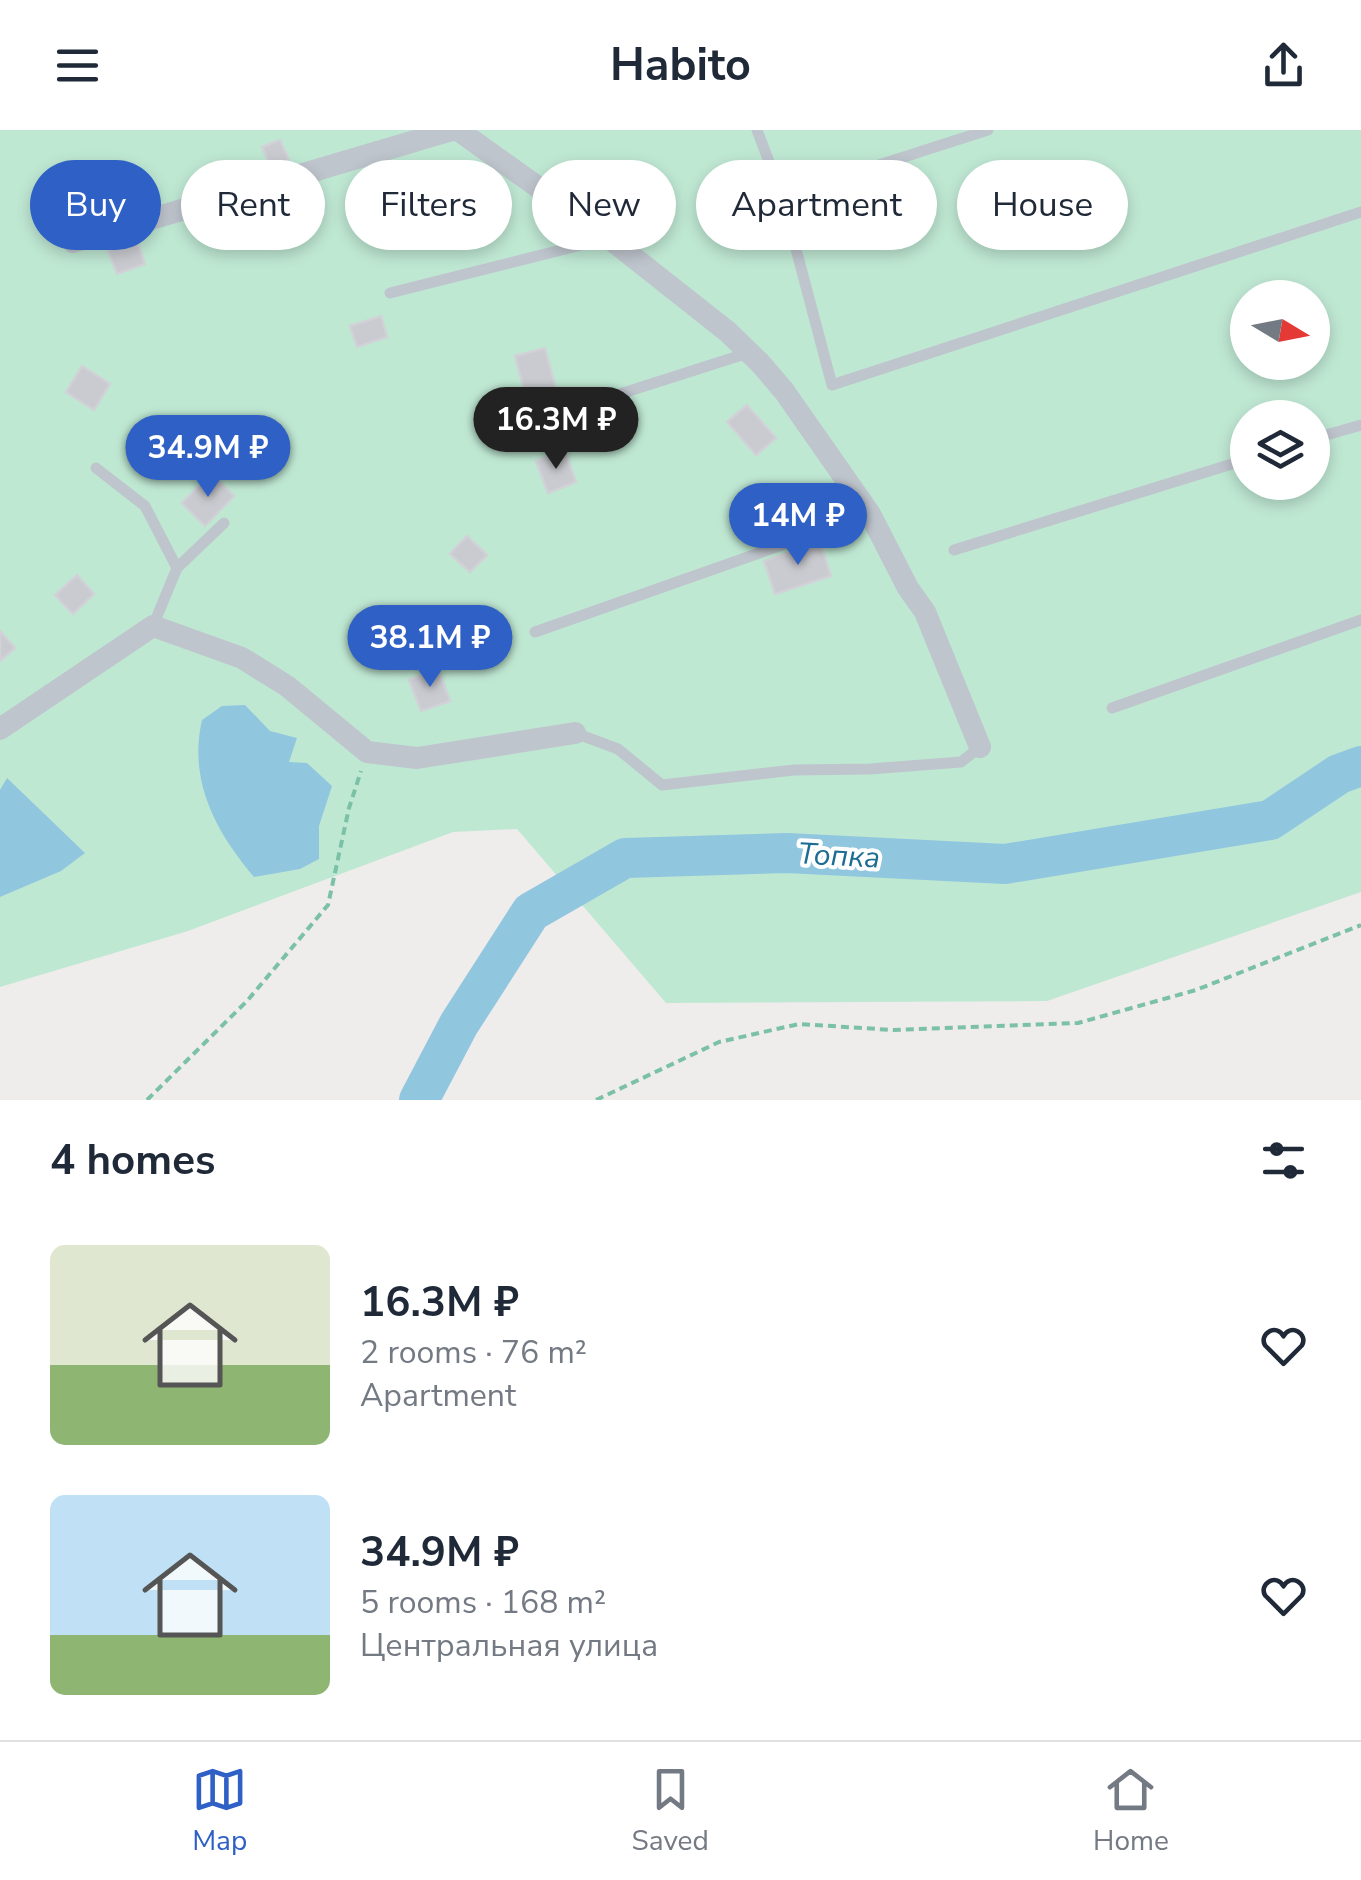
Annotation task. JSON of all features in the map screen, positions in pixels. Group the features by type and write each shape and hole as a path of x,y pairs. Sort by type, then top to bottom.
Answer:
{"street":[{"path":"161,216 455,130 532,184"},
{"path":"624,250 728,332 784,391 870,514 908,588 925,612 980,748"},
{"path":"0,729 153,626 242,658 287,686 367,752 417,758 575,733"}],"lane":[{"path":"757,130 768,160"},
{"path":"894,160 988,130"},
{"path":"796,250 832,385 1361,212"},
{"path":"390,293 561,250"},
{"path":"485,437 748,353"},
{"path":"1330,434 1361,425"},
{"path":"954,550 1230,465"},
{"path":"96,468 145,506 178,568"},
{"path":"535,632 870,514"},
{"path":"153,626 178,568 224,523"},
{"path":"1112,708 1361,620"},
{"path":"575,733 618,749 662,785 794,770 870,770 961,762 980,748"}],"path":[{"path":"147,1100 247,1001 328,905 349,808 367,752"},
{"path":"596,1100 718,1042 799,1024 893,1030 1078,1023 1196,990 1361,924"}],"green space":[{"path":"0,130 1361,130 1361,892 1047,1001 666,1003 517,829 453,832 188,931 0,987"}],"water":[{"path":"245,705 270,731 297,738 289,762 307,763 332,786 319,826 319,859 300,869 254,877 228,842 208,804 199,764 202,720 222,706"},
{"path":"7,778 85,853 61,871 0,897 0,790"}],"building":[{"path":"280,140 289,160 268,160 262,147"},
{"path":"108,250 140,250 145,264 117,274"},
{"path":"381,316 387,337 357,347 350,326"},
{"path":"545,348 557,393 527,401 515,356"},
{"path":"82,366 110,384 94,410 66,392"},
{"path":"747,405 776,438 756,455 727,422"},
{"path":"565,451 576,482 548,493 536,461"},
{"path":"211,474 234,496 205,526 182,503"},
{"path":"467,536 487,555 470,572 450,554"},
{"path":"820,542 831,576 775,594 764,561"},
{"path":"77,575 94,594 73,614 55,595"},
{"path":"0,631 15,648 0,661"},
{"path":"438,669 450,701 421,711 409,680"}],"waterway":[{"name":"Топка","path":"419,1100 459,1024 531,912 625,858 787,853 1005,864 1270,820 1339,774 1361,766"}]}
